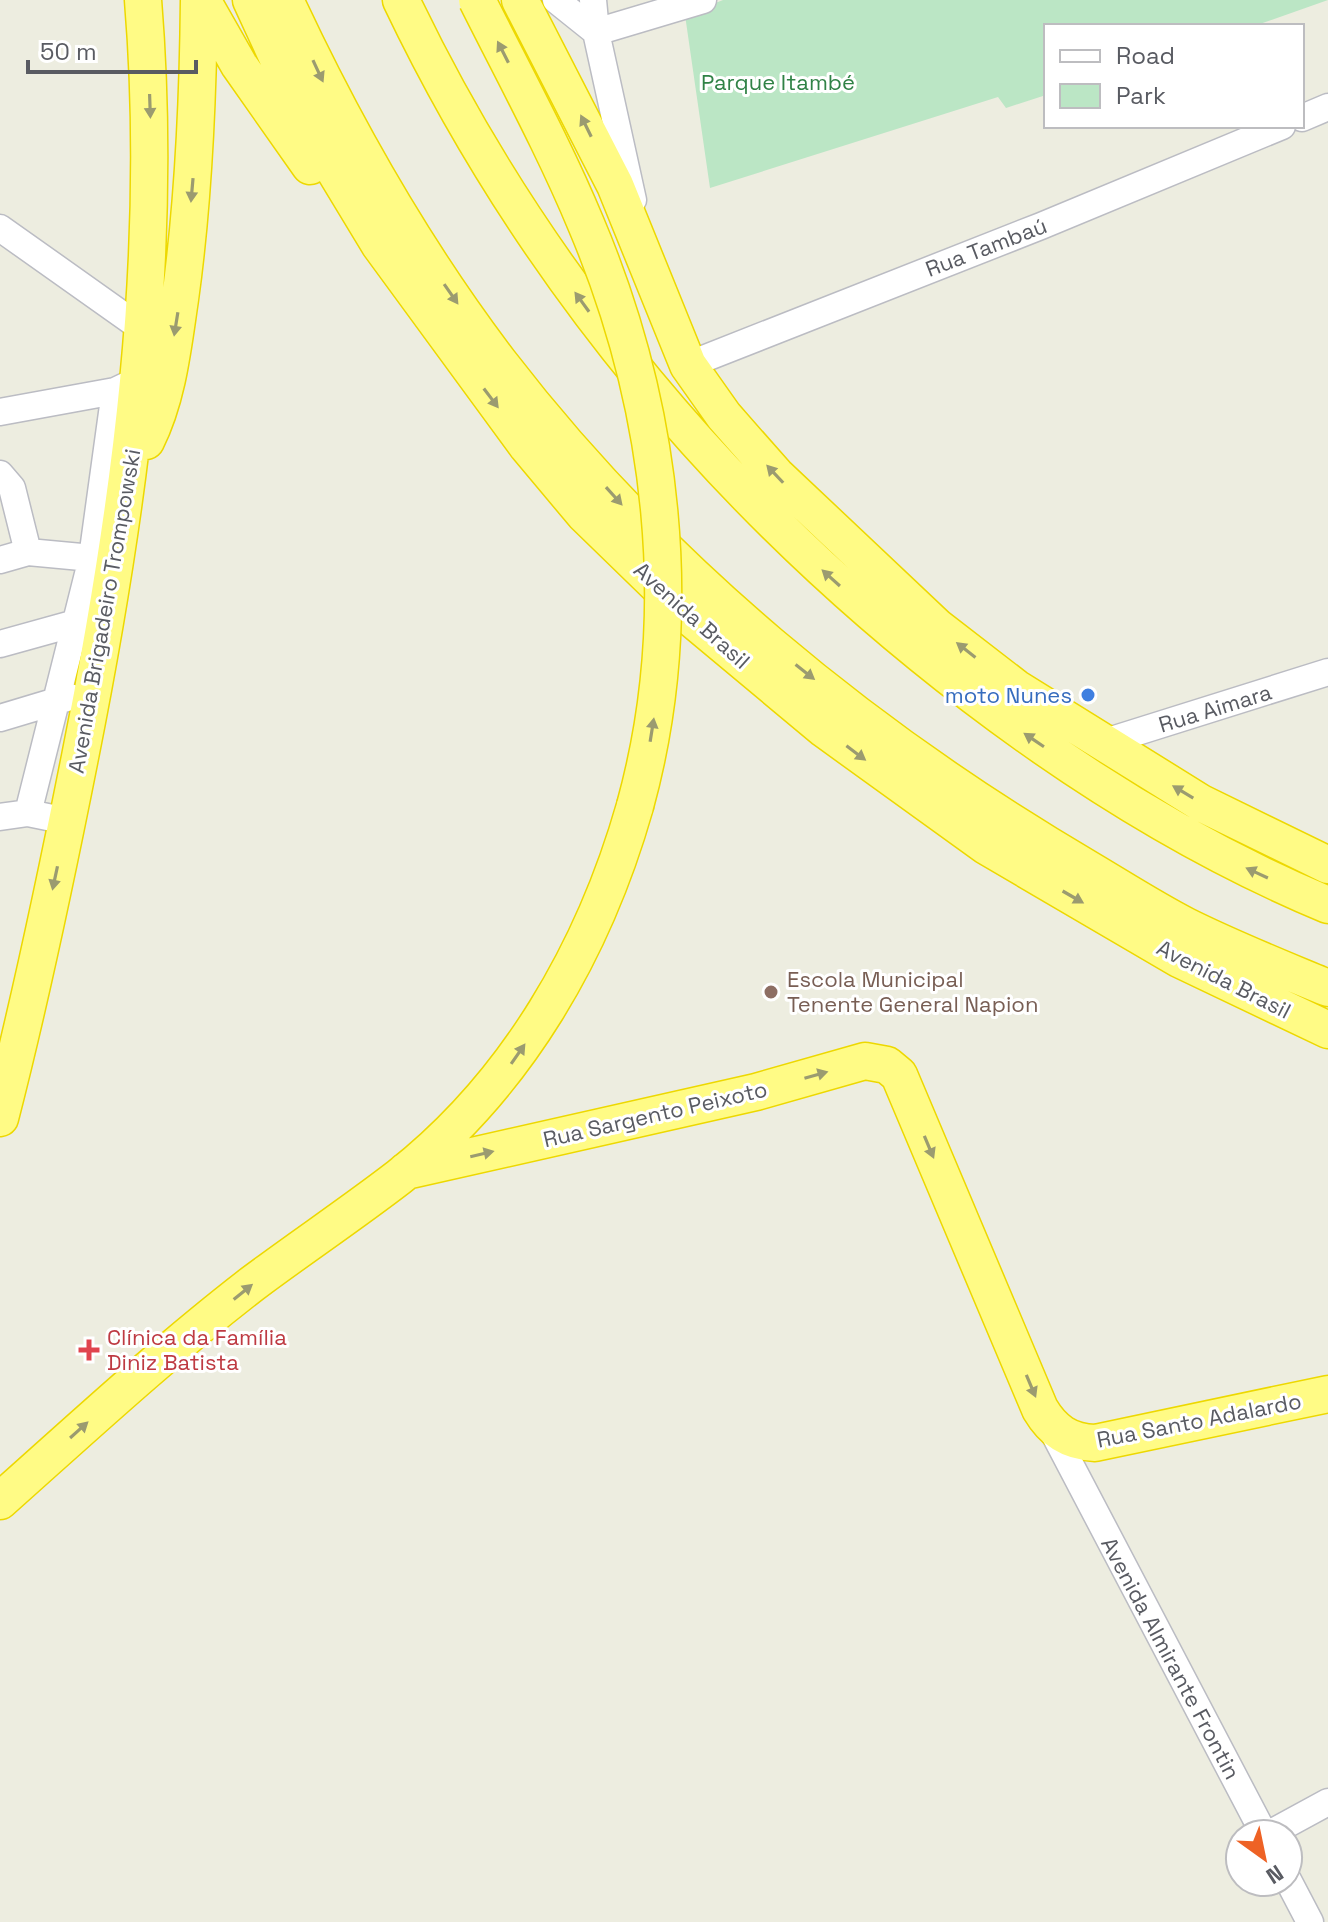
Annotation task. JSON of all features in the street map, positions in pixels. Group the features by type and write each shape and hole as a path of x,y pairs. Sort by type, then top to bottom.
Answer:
{"highway":[{"name":"Avenida Brigadeiro Trompowski","path":"0,1118 28,1010 93,692 92,618 131,471 126,386 141,328 149,214 150,126 143,0"},
{"path":"201,0 239,65 293,145 332,196 379,244"},
{"path":"131,471 151,430 164,390 175,331 198,125 201,0"},
{"name":"Avenida Brasil","path":"251,0 313,135 379,244 527,446 584,514 732,655 891,780 986,846 1179,959 1328,1030"},
{"name":"Avenida Brasil","path":"285,0 338,113 441,279 500,363 619,501 739,620 1001,818 1184,925 1328,988"},
{"path":"401,0 461,115 570,286 610,342 750,502 868,612 1013,726 1165,825 1328,905"},
{"path":"0,1501 160,1358 406,1171 487,1094 539,1024 605,894 635,806 655,716 662,615 660,518 645,410 631,356 587,225 477,0"},
{"path":"520,0 615,185 688,365 724,416 776,475 937,627 1016,688 1201,803 1328,865"},
{"name":"Rua Sargento Peixoto","path":"406,1171 756,1092 865,1061 887,1065 899,1075"},
{"name":"Avenida Almirante Frontin","path":"899,1075 1071,1434"},
{"name":"Rua Santo Adalardo","path":"1071,1434 1328,1394"},
{"path":"0,1486 32,1472"}],"street":[{"path":"556,0 596,32"},
{"path":"593,0 596,32 648,270"},
{"path":"596,32 703,0"},
{"path":"1304,117 1328,107"},
{"name":"Rua Tambaú","path":"688,365 1277,128"},
{"path":"0,228 141,328"},
{"path":"6,404 126,386 92,558 92,618 57,700 28,813"},
{"path":"0,474 12,488 28,552"},
{"path":"0,560 28,552 92,558"},
{"path":"0,644 92,618"},
{"name":"Rua Aimara","path":"1102,743 1328,672"},
{"path":"0,718 93,692"},
{"path":"0,817 28,813 67,821"},
{"path":"1071,1434 1082,1463 1078,1482"},
{"name":"Avenida Almirante Frontin","path":"1071,1434 1078,1482 1258,1818"},
{"path":"1298,1818 1328,1802"},
{"path":"1297,1898 1310,1922"}],"green space":[{"name":"Parque Itambé","path":"723,0 1328,0 1260,24 1044,24 1044,96 1006,108 998,97 710,188 685,15"}],"place":[{"name":"moto Nunes","path":"1088,695"},
{"name":"Escola Municipal Tenente General Napion","path":"771,992"},
{"name":"Clínica da Família Diniz Batista","path":"89,1350"}]}
